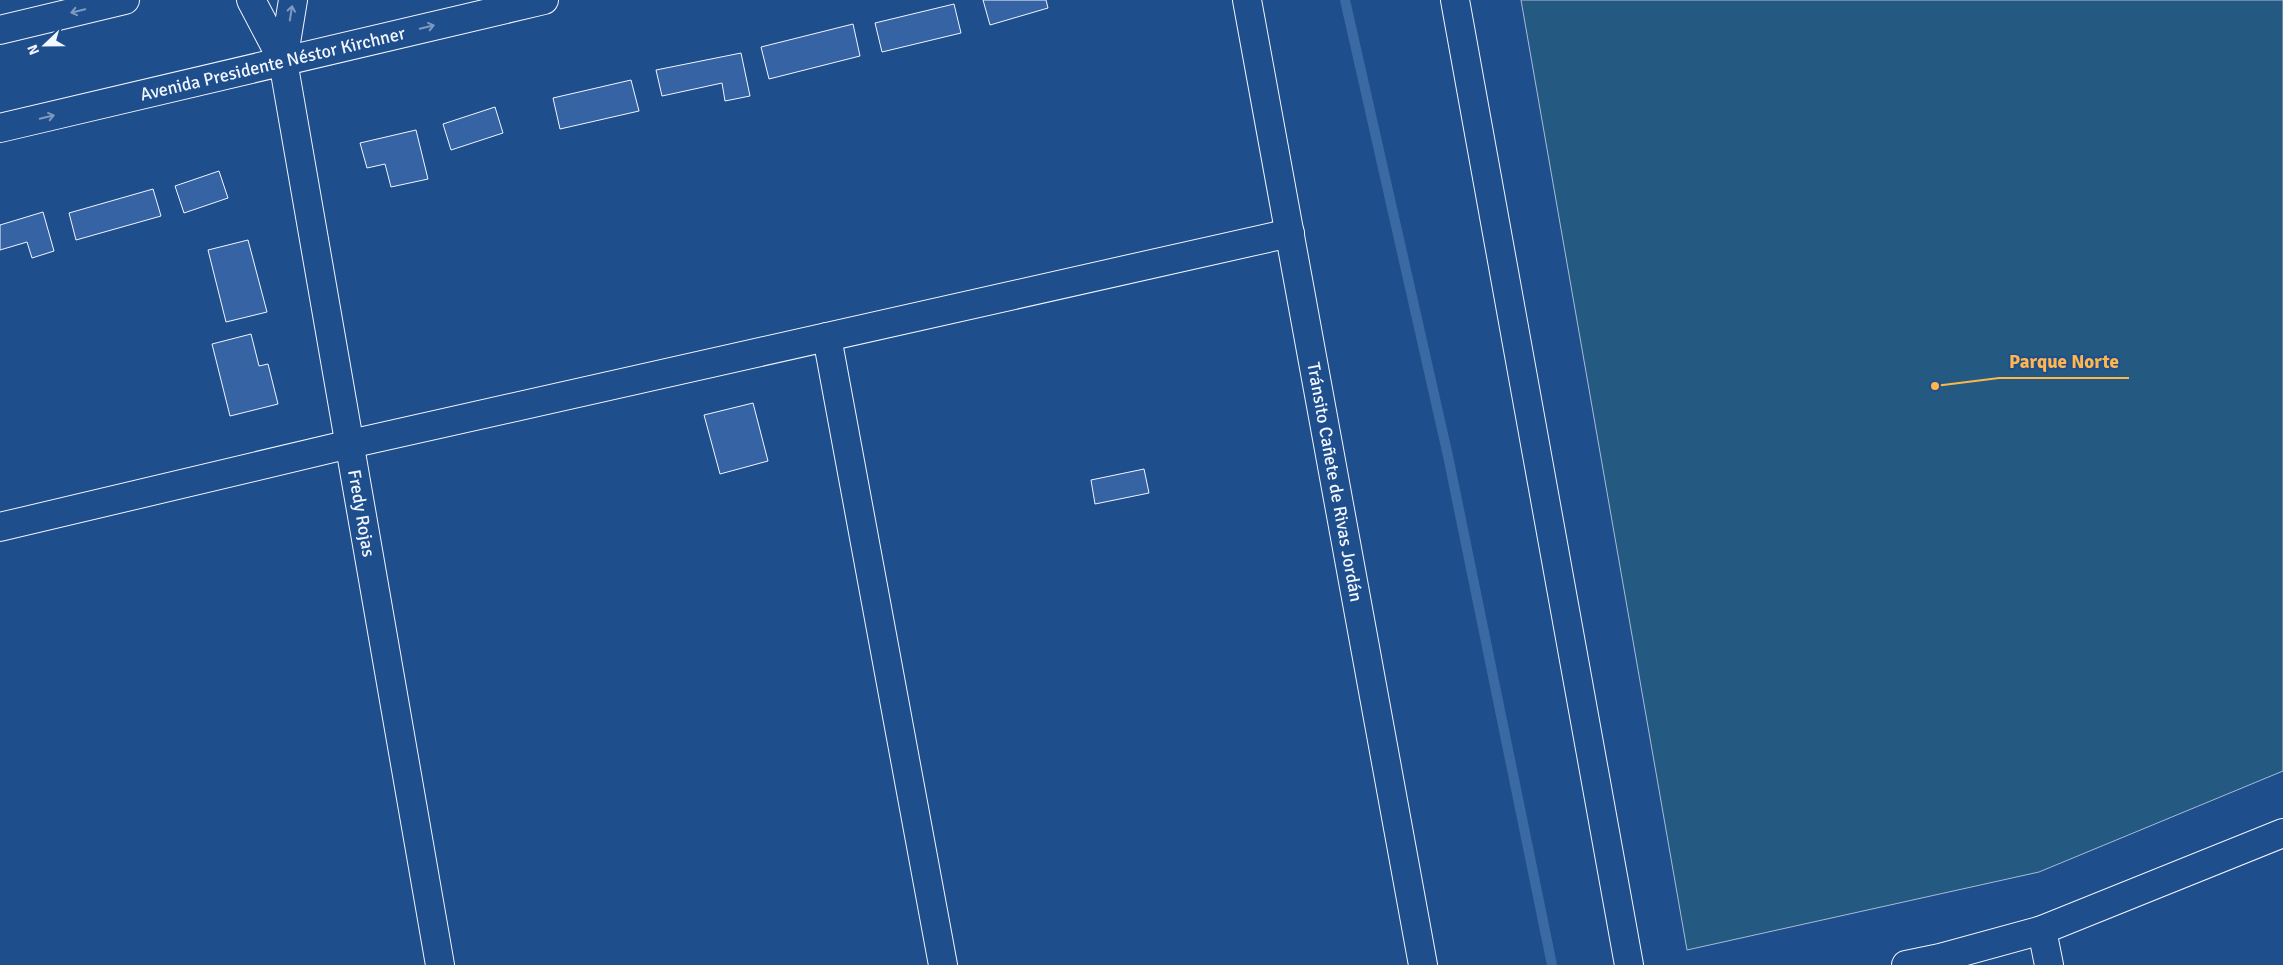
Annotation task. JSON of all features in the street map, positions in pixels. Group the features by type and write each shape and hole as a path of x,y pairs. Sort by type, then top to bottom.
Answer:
{"street":[{"path":"0,30 125,0"},
{"path":"251,0 283,61"},
{"path":"283,61 293,0"},
{"name":"Avenida Presidente Néstor Kirchner","path":"0,128 544,0"},
{"name":"Tránsito Cañete de Rivas Jordán","path":"1247,0 1423,965"},
{"path":"1455,0 1629,965"},
{"name":"Fredy Rojas","path":"283,61 440,965"},
{"path":"0,527 350,444 1290,232"},
{"path":"827,337 943,965"},
{"path":"1906,965 1940,958 2042,930 2283,833"},
{"path":"2042,930 2049,965"}],"shaded area":[{"path":"1521,0 2283,0 2283,771 2039,872 1687,950"}],"building":[{"path":"983,0 1046,0 1048,8 990,25"},
{"path":"954,4 961,33 882,52 875,23"},
{"path":"853,24 860,56 769,79 761,47"},
{"path":"741,53 750,96 725,101 722,83 662,96 656,70"},
{"path":"631,80 639,111 560,129 553,98"},
{"path":"495,107 503,133 451,150 443,124"},
{"path":"416,130 428,179 391,187 385,164 367,168 360,143"},
{"path":"219,171 228,198 184,213 175,186"},
{"path":"153,189 161,216 76,240 69,213"},
{"path":"43,212 54,251 32,258 27,242 0,250 0,225"},
{"path":"248,240 267,312 226,322 208,250"},
{"path":"251,334 259,366 268,364 278,404 230,416 212,344"},
{"path":"753,403 768,461 720,474 704,415"},
{"path":"1144,469 1149,493 1095,504 1091,480"}],"waterway":[{"path":"1345,0 1448,456 1552,965"}],"place":[{"name":"Parque Norte","path":"1935,386"}]}
